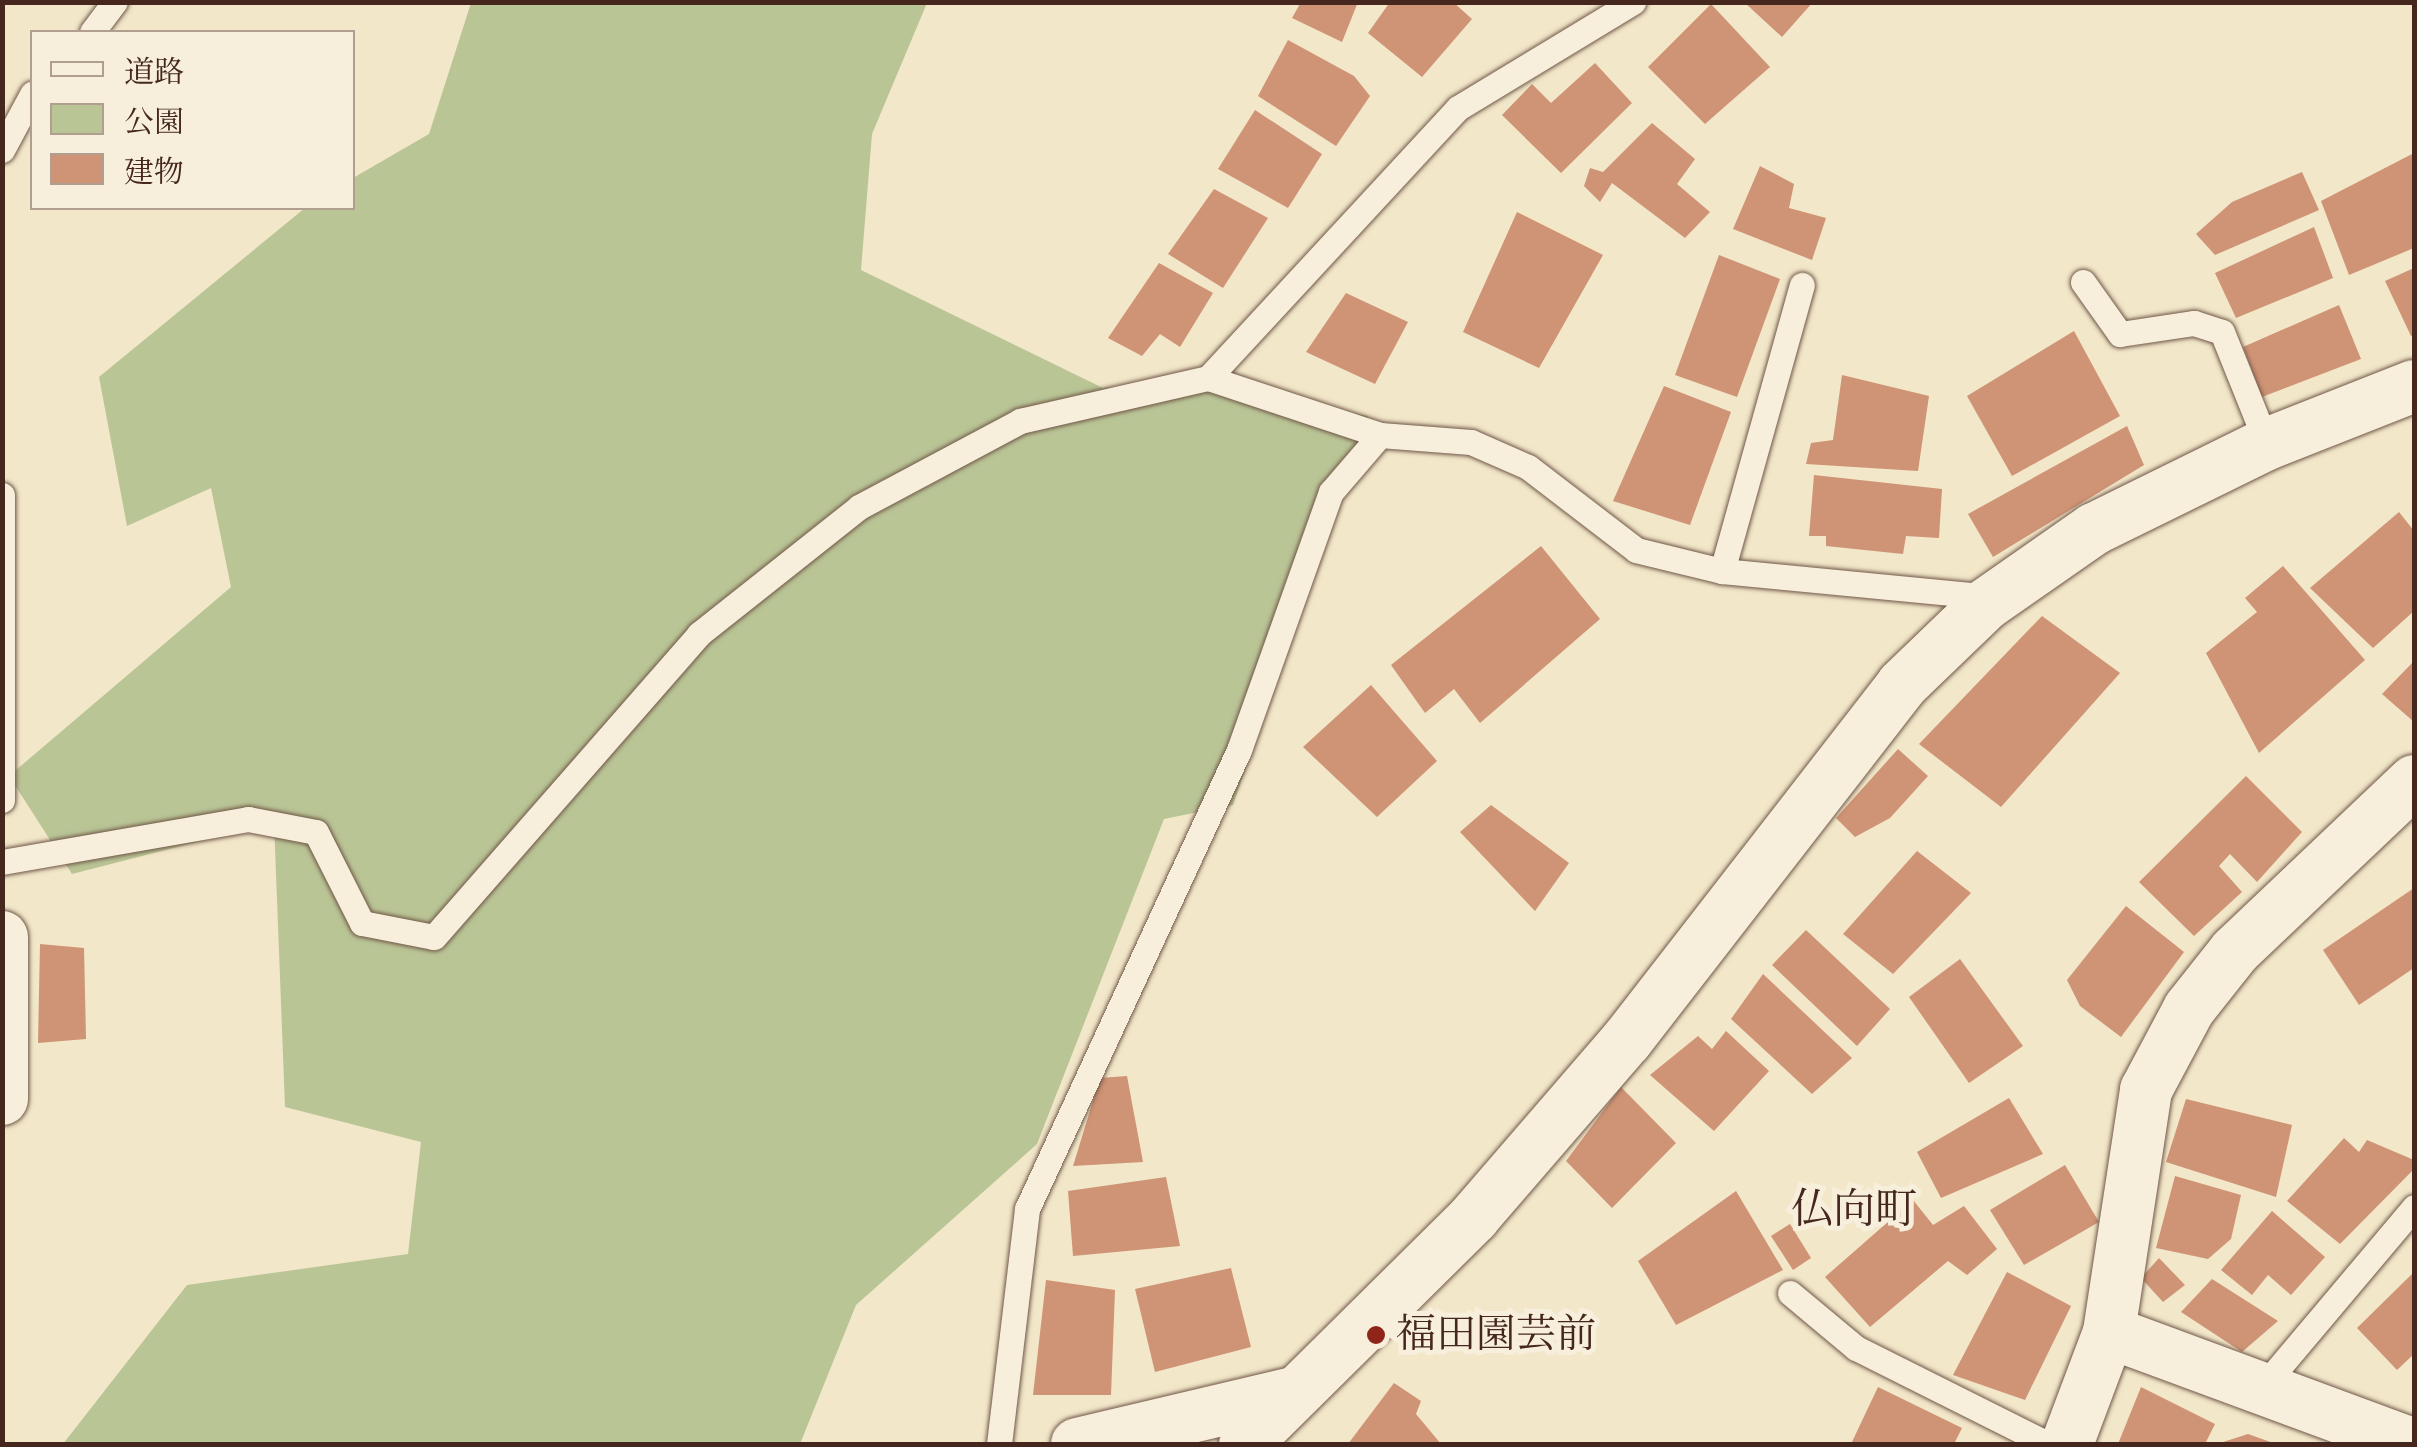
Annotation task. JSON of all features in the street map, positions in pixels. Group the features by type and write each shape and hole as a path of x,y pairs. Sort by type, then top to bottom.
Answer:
{"street":[{"path":"1245,1444 1474,1217 1627,1040 1902,685 1996,597 2094,530 2267,444 2414,386"},
{"path":"2067,1444 2109,1332 2146,1090 2189,1009 2235,950 2414,781"},
{"path":"2,937 2,1099"},
{"path":"2109,1332 2411,1444"},
{"path":"1077,1444 1293,1393"}],"lane":[{"path":"94,30 115,2"},
{"path":"1208,378 1458,108 1634,2"},
{"path":"2,150 30,98"},
{"path":"2083,282 2120,334 2194,323 2222,332 2267,444"},
{"path":"1722,571 1802,285"},
{"path":"2,862 248,820 316,832 362,923 434,937 699,634 859,507 1020,421 1208,378 1380,435 1471,442 1528,467 1636,550 1722,571 1996,597"},
{"path":"998,1444 1027,1209 1239,750 1331,492 1380,435"},
{"path":"2,495 2,800"},
{"path":"2260,1390 2414,1208"},
{"path":"1790,1293 1856,1348 2048,1444"}],"green space":[{"path":"471,3 927,3 872,134 861,270 1103,388 1170,383 1368,416 1233,805 1164,819 1037,1144 856,1305 800,1444 63,1444 187,1285 408,1254 421,1142 285,1107 274,822 72,874 9,776 231,587 211,488 127,526 99,377 303,210 355,210 355,177 429,134"}],"building":[{"path":"1301,2 1358,2 1342,42 1292,18"},
{"path":"1390,2 1453,2 1472,19 1422,77 1368,33"},
{"path":"1744,2 1813,2 1782,37"},
{"path":"1711,4 1770,67 1705,124 1648,67"},
{"path":"1288,40 1354,76 1370,96 1336,146 1258,96"},
{"path":"1595,63 1632,103 1561,173 1502,115 1532,84 1551,103"},
{"path":"1255,110 1322,154 1288,208 1218,169"},
{"path":"1652,123 1695,159 1677,184 1710,212 1685,238 1612,183 1600,202 1584,186 1590,168 1603,172"},
{"path":"2414,153 2414,248 2349,275 2321,201"},
{"path":"1760,166 1794,184 1789,208 1826,218 1812,260 1733,229"},
{"path":"2302,172 2319,210 2215,255 2196,234 2232,202"},
{"path":"1214,189 1268,218 1223,288 1168,254"},
{"path":"1517,212 1603,255 1539,368 1463,332"},
{"path":"2314,227 2333,278 2236,318 2215,273"},
{"path":"1719,255 1780,279 1737,397 1675,375"},
{"path":"1159,263 1213,293 1180,347 1160,334 1142,356 1108,338"},
{"path":"2414,268 2414,335 2411,336 2385,281"},
{"path":"1346,293 1408,322 1375,384 1306,352"},
{"path":"2339,305 2361,359 2262,397 2243,347"},
{"path":"2074,331 2120,416 2012,476 1967,396"},
{"path":"1842,375 1929,396 1918,471 1806,464 1811,443 1833,440"},
{"path":"1664,386 1731,412 1690,525 1613,501"},
{"path":"2127,426 2144,465 1993,557 1968,514"},
{"path":"1814,475 1942,489 1939,538 1906,536 1903,554 1826,546 1826,536 1809,536"},
{"path":"2399,512 2414,531 2414,611 2373,648 2310,588"},
{"path":"1541,546 1600,619 1480,723 1454,689 1425,713 1391,665"},
{"path":"2283,566 2365,660 2259,753 2206,653 2257,612 2245,598"},
{"path":"2042,616 2120,673 2001,807 1919,744"},
{"path":"2414,661 2414,722 2382,694"},
{"path":"1371,685 1437,761 1377,817 1303,747"},
{"path":"1898,749 1928,776 1890,818 1855,837 1836,818"},
{"path":"2246,776 2302,832 2257,882 2230,854 2219,866 2242,892 2194,936 2139,882"},
{"path":"1491,805 1569,863 1535,911 1460,832"},
{"path":"1917,851 1971,893 1893,974 1843,934"},
{"path":"2414,888 2414,968 2359,1005 2323,950"},
{"path":"2126,906 2184,952 2121,1037 2080,1006 2067,980"},
{"path":"1806,930 1890,1009 1857,1046 1772,965"},
{"path":"40,944 84,948 86,1039 38,1043"},
{"path":"1960,959 2023,1046 1969,1083 1909,997"},
{"path":"1763,974 1852,1058 1812,1094 1731,1019"},
{"path":"1726,1031 1769,1071 1714,1131 1650,1075 1698,1036 1712,1049"},
{"path":"1127,1076 1143,1162 1073,1166 1100,1078"},
{"path":"1621,1087 1676,1143 1612,1208 1566,1161"},
{"path":"2009,1098 2043,1154 1941,1198 1917,1152"},
{"path":"2186,1099 2292,1125 2276,1197 2166,1162"},
{"path":"2344,1138 2359,1152 2367,1140 2414,1160 2414,1169 2340,1244 2287,1201"},
{"path":"2065,1165 2099,1222 2024,1265 1990,1210"},
{"path":"2175,1176 2241,1195 2231,1239 2208,1259 2156,1248"},
{"path":"1166,1177 1180,1246 1073,1256 1068,1191"},
{"path":"1736,1191 1783,1270 1676,1325 1638,1261"},
{"path":"1913,1200 1933,1225 1964,1206 1997,1249 1967,1275 1948,1261 1870,1327 1825,1277"},
{"path":"2272,1211 2325,1257 2291,1295 2268,1275 2252,1295 2221,1270"},
{"path":"1790,1224 1811,1258 1793,1270 1771,1236"},
{"path":"2159,1258 2185,1285 2163,1302 2141,1278"},
{"path":"1231,1268 1251,1347 1155,1372 1135,1289"},
{"path":"2007,1272 2071,1306 2025,1400 1953,1375"},
{"path":"2414,1272 2414,1354 2397,1370 2357,1328"},
{"path":"2212,1279 2278,1321 2242,1352 2181,1312"},
{"path":"1046,1280 1115,1290 1111,1395 1033,1395"},
{"path":"1394,1383 1421,1401 1416,1414 1441,1444 1348,1444"},
{"path":"1878,1387 1962,1428 1954,1444 1851,1444"},
{"path":"2141,1387 2215,1424 2205,1444 2118,1444"},
{"path":"2248,1434 2276,1444 2217,1444"}],"place":[{"name":"福田園芸前","path":"1376,1335"}],"district":[{"name":"仏向町","path":"1854,1211"}]}
